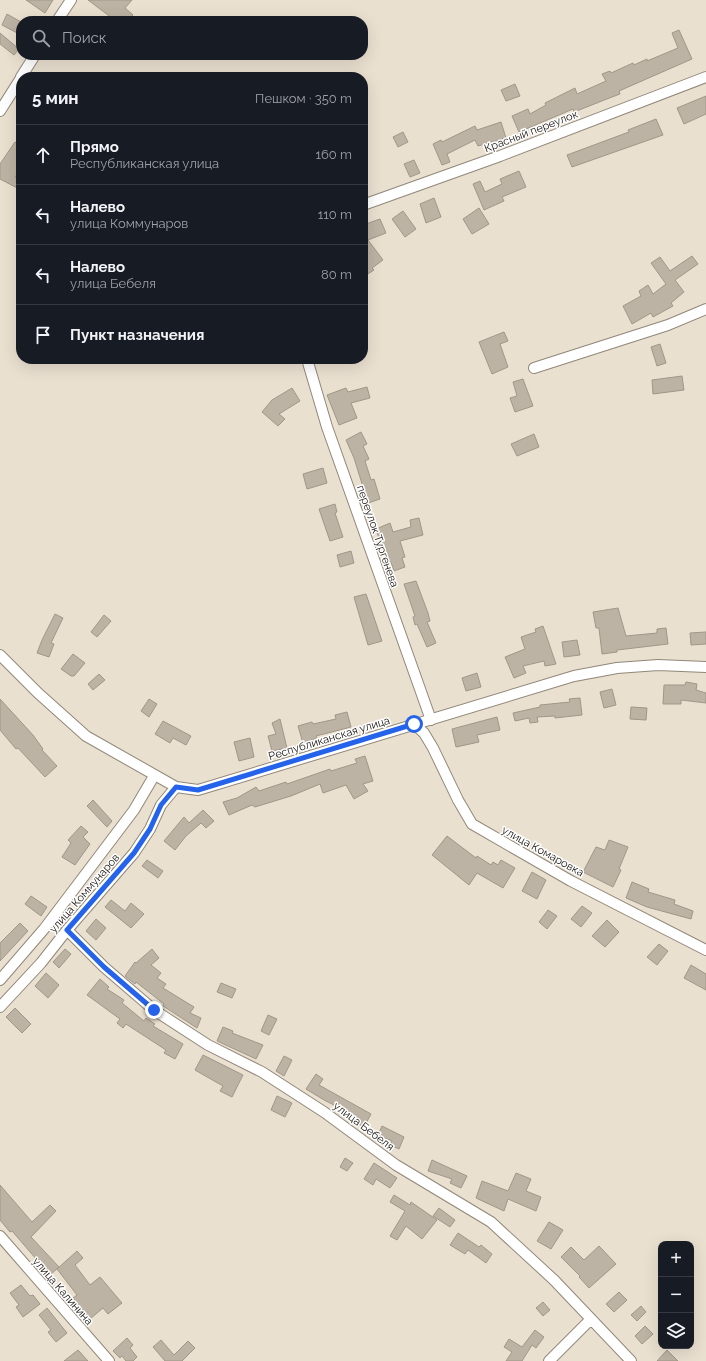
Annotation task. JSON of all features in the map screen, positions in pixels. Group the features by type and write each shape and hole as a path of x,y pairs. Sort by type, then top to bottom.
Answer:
{"street":[{"path":"60,16 71,0"},
{"path":"24,72 33,60"},
{"name":"Красный переулок","path":"368,203 500,156 706,77"},
{"path":"0,110 16,85"},
{"path":"534,368 668,325 706,309"},
{"name":"переулок Тургенева","path":"308,364 327,427 431,720"},
{"name":"Республиканская улица","path":"0,655 38,693 86,736 154,776 176,787 198,790 581,675 617,668 658,665 706,667"},
{"name":"улица Комаровка","path":"414,724 424,733 433,748 458,800 472,824 572,881 706,950"},
{"name":"улица Коммунаров","path":"0,980 44,929 134,810 154,776"},
{"name":"улица Коммунаров","path":"0,1007 41,963 67,930 134,853 150,829 161,805 176,787"},
{"name":"улица Бебеля","path":"67,930 104,967 154,1010 208,1045 262,1072 324,1112 396,1165 491,1222 554,1280 631,1361"},
{"name":"улица Калинина","path":"0,1236 109,1361"},
{"path":"549,1361 591,1319"}],"building":[{"path":"26,0 53,0 45,13"},
{"path":"88,0 132,0 125,8 133,15 132,16 109,16"},
{"path":"7,14 16,19 16,32 2,25"},
{"path":"679,30 692,59 619,91 620,94 574,112 573,109 519,132 512,116 528,109 530,114 546,105 545,103 575,88 577,94 606,81 602,74 610,71 611,73 633,63 634,65 647,59 647,61 678,48 672,33"},
{"path":"0,33 16,46 16,53 14,55 0,44"},
{"path":"515,84 520,96 506,101 501,90"},
{"path":"706,96 706,114 684,124 677,108"},
{"path":"656,119 663,135 572,167 567,155 629,132 628,130"},
{"path":"501,122 506,138 478,146 475,140 447,154 450,162 442,165 433,144 441,140 442,142 475,126 477,130"},
{"path":"403,132 408,142 398,147 393,137"},
{"path":"16,143 16,187 0,179 0,164"},
{"path":"414,160 420,173 410,177 404,164"},
{"path":"519,171 526,187 502,197 504,201 484,210 473,184 480,181 485,192 502,184 500,179"},
{"path":"434,198 441,217 426,223 420,204"},
{"path":"479,208 489,224 472,234 463,219"},
{"path":"403,211 416,229 405,237 392,219"},
{"path":"380,219 386,233 368,240 368,223"},
{"path":"368,240 383,260 372,268 374,270 368,274"},
{"path":"692,256 698,264 675,280 684,292 671,303 673,306 653,317 651,313 632,324 623,306 641,296 639,291 648,285 653,294 666,284 651,263 660,257 670,271"},
{"path":"504,332 508,341 500,344 508,367 492,374 479,342"},
{"path":"660,344 666,363 657,366 651,347"},
{"path":"682,376 684,390 653,394 652,380"},
{"path":"523,379 533,406 515,412 510,398 517,396 513,382"},
{"path":"367,387 370,398 351,403 357,418 339,425 327,395 346,388 348,392"},
{"path":"292,388 300,401 279,414 285,419 278,426 262,412 272,400"},
{"path":"361,432 367,444 363,446 369,459 365,461 371,480 374,479 380,499 368,503 354,458 346,440"},
{"path":"534,434 539,447 517,456 511,444"},
{"path":"323,468 327,483 307,489 303,474"},
{"path":"335,504 337,512 335,513 343,537 330,541 319,509"},
{"path":"419,518 423,535 400,541 405,557 402,558 405,567 394,571 391,562 387,563 376,529 390,523 393,532 411,527 410,520"},
{"path":"351,551 354,563 340,567 337,555"},
{"path":"416,581 428,613 430,621 427,622 436,643 427,647 417,624 415,625 413,617 415,616 404,584"},
{"path":"366,594 382,641 368,645 354,597"},
{"path":"618,608 626,636 657,633 657,629 666,628 668,644 617,650 617,652 602,654 599,628 596,628 593,612"},
{"path":"55,614 63,618 51,643 54,644 49,657 37,653"},
{"path":"104,615 111,621 97,637 91,632"},
{"path":"543,626 556,664 545,666 544,661 523,666 526,673 514,678 505,657 525,649 521,637 536,632 535,629"},
{"path":"706,632 706,644 691,645 690,633"},
{"path":"577,640 580,655 564,657 562,642"},
{"path":"73,654 85,663 74,676 71,676 61,669"},
{"path":"477,673 481,687 466,691 462,678"},
{"path":"99,674 105,680 93,690 88,684"},
{"path":"686,682 697,684 696,690 706,693 706,703 681,700 681,704 663,704 664,685 685,685"},
{"path":"612,689 616,705 604,708 600,692"},
{"path":"580,698 582,715 555,718 555,716 537,717 538,722 530,723 529,718 515,721 513,713 540,707 540,705 570,702 569,699"},
{"path":"0,699 33,735 43,749 42,750 57,766 45,777 18,748 16,749 0,730"},
{"path":"149,699 157,704 149,717 141,711"},
{"path":"631,707 647,708 646,720 630,719"},
{"path":"347,712 351,727 316,736 317,738 303,743 298,726 312,722 313,724 336,719 335,715"},
{"path":"497,717 500,730 477,735 479,742 456,747 452,729"},
{"path":"280,719 287,748 272,751 268,736 276,734 272,723"},
{"path":"163,721 191,736 186,745 173,738 170,743 155,734"},
{"path":"250,738 254,757 239,761 234,742"},
{"path":"365,756 373,781 363,784 368,791 354,799 346,785 323,793 320,784 291,796 255,807 252,805 229,815 223,802 237,798 256,787 259,791 286,782 287,784 330,769 331,771 357,763 355,759"},
{"path":"93,800 112,821 107,827 87,806"},
{"path":"203,810 214,821 206,828 201,823 186,836 175,850 164,841 184,817 189,823"},
{"path":"81,826 88,832 83,837 90,844 75,865 62,857 71,843 68,840"},
{"path":"447,836 476,858 477,856 491,865 493,862 498,865 501,860 515,868 503,888 477,873 469,885 432,855"},
{"path":"609,840 628,847 619,869 621,870 613,887 583,872 596,847 605,850"},
{"path":"147,860 163,871 158,878 142,866"},
{"path":"532,872 546,880 537,899 522,891"},
{"path":"632,882 649,889 648,892 675,900 674,904 693,911 691,919 647,907 626,898"},
{"path":"31,896 47,907 41,916 25,904"},
{"path":"111,900 125,911 131,903 144,914 131,928 105,907"},
{"path":"582,906 592,913 581,927 571,919"},
{"path":"548,910 557,916 547,929 539,922"},
{"path":"96,919 106,928 96,940 86,931"},
{"path":"607,920 619,932 605,947 592,936"},
{"path":"20,923 28,931 0,961 0,943"},
{"path":"659,944 668,951 657,965 647,957"},
{"path":"65,949 71,954 59,968 53,962"},
{"path":"152,949 159,958 151,965 161,973 157,978 166,984 163,988 194,1007 190,1013 201,1018 197,1028 163,1006 164,1004 136,982 135,984 125,976 135,962 136,963"},
{"path":"691,965 706,974 706,990 684,978"},
{"path":"46,973 59,985 48,998 35,986"},
{"path":"100,979 109,987 107,989 124,1000 122,1003 144,1021 146,1018 155,1024 153,1026 183,1044 175,1059 164,1053 166,1050 126,1024 123,1028 117,1023 120,1019 87,995"},
{"path":"221,983 236,989 232,998 217,992"},
{"path":"15,1008 31,1024 22,1033 6,1017"},
{"path":"268,1015 277,1019 269,1035 261,1031"},
{"path":"223,1027 233,1031 232,1033 263,1045 256,1059 217,1041"},
{"path":"203,1055 243,1075 232,1097 220,1091 223,1086 195,1070"},
{"path":"284,1056 292,1060 284,1076 276,1071"},
{"path":"316,1074 323,1079 319,1085 371,1114 364,1127 353,1121 356,1116 306,1089"},
{"path":"277,1096 292,1103 285,1117 271,1110"},
{"path":"382,1126 404,1137 399,1149 390,1145 392,1141 378,1135"},
{"path":"345,1158 353,1163 347,1171 340,1167"},
{"path":"432,1160 467,1176 461,1188 450,1183 452,1179 428,1171"},
{"path":"374,1163 397,1178 390,1188 376,1179 373,1185 364,1179"},
{"path":"516,1173 531,1179 526,1191 541,1197 536,1211 508,1199 504,1211 476,1198 482,1181 508,1191"},
{"path":"0,1185 32,1222 50,1205 56,1211 31,1237 59,1267 50,1275 12,1231 10,1232 0,1220"},
{"path":"394,1195 410,1205 411,1202 437,1220 422,1239 406,1226 397,1240 390,1236 405,1211 390,1202"},
{"path":"439,1208 455,1220 450,1227 433,1216"},
{"path":"549,1222 563,1230 551,1249 537,1241"},
{"path":"458,1233 479,1247 481,1245 492,1254 486,1263 468,1250 465,1254 450,1245"},
{"path":"599,1246 616,1264 589,1288 579,1277 580,1276 561,1257 571,1247 584,1260"},
{"path":"77,1251 83,1258 75,1265 90,1285 100,1277 122,1303 108,1314 103,1308 90,1319 73,1298 77,1295 57,1269"},
{"path":"21,1285 30,1296 33,1295 40,1304 23,1317 16,1307 19,1305 10,1293"},
{"path":"619,1292 627,1300 614,1312 606,1304"},
{"path":"543,1302 550,1310 543,1316 536,1308"},
{"path":"641,1306 646,1312 637,1321 631,1315"},
{"path":"47,1308 67,1333 56,1342 48,1332 51,1330 39,1315"},
{"path":"645,1326 653,1334 642,1344 635,1336"},
{"path":"535,1330 544,1337 536,1348 532,1345 522,1361 506,1361 512,1352 504,1347 509,1339 522,1347"},
{"path":"127,1338 133,1345 130,1348 137,1357 133,1361 126,1361 122,1356 120,1358 113,1351"},
{"path":"161,1340 174,1355 188,1341 195,1348 182,1361 165,1361 153,1347"},
{"path":"78,1350 88,1361 64,1361"},
{"path":"667,1350 678,1361 657,1361"}],"route":[{"path":"154,1010 104,967 67,930 134,853 150,829 161,805 176,787 198,790 414,724"}]}
